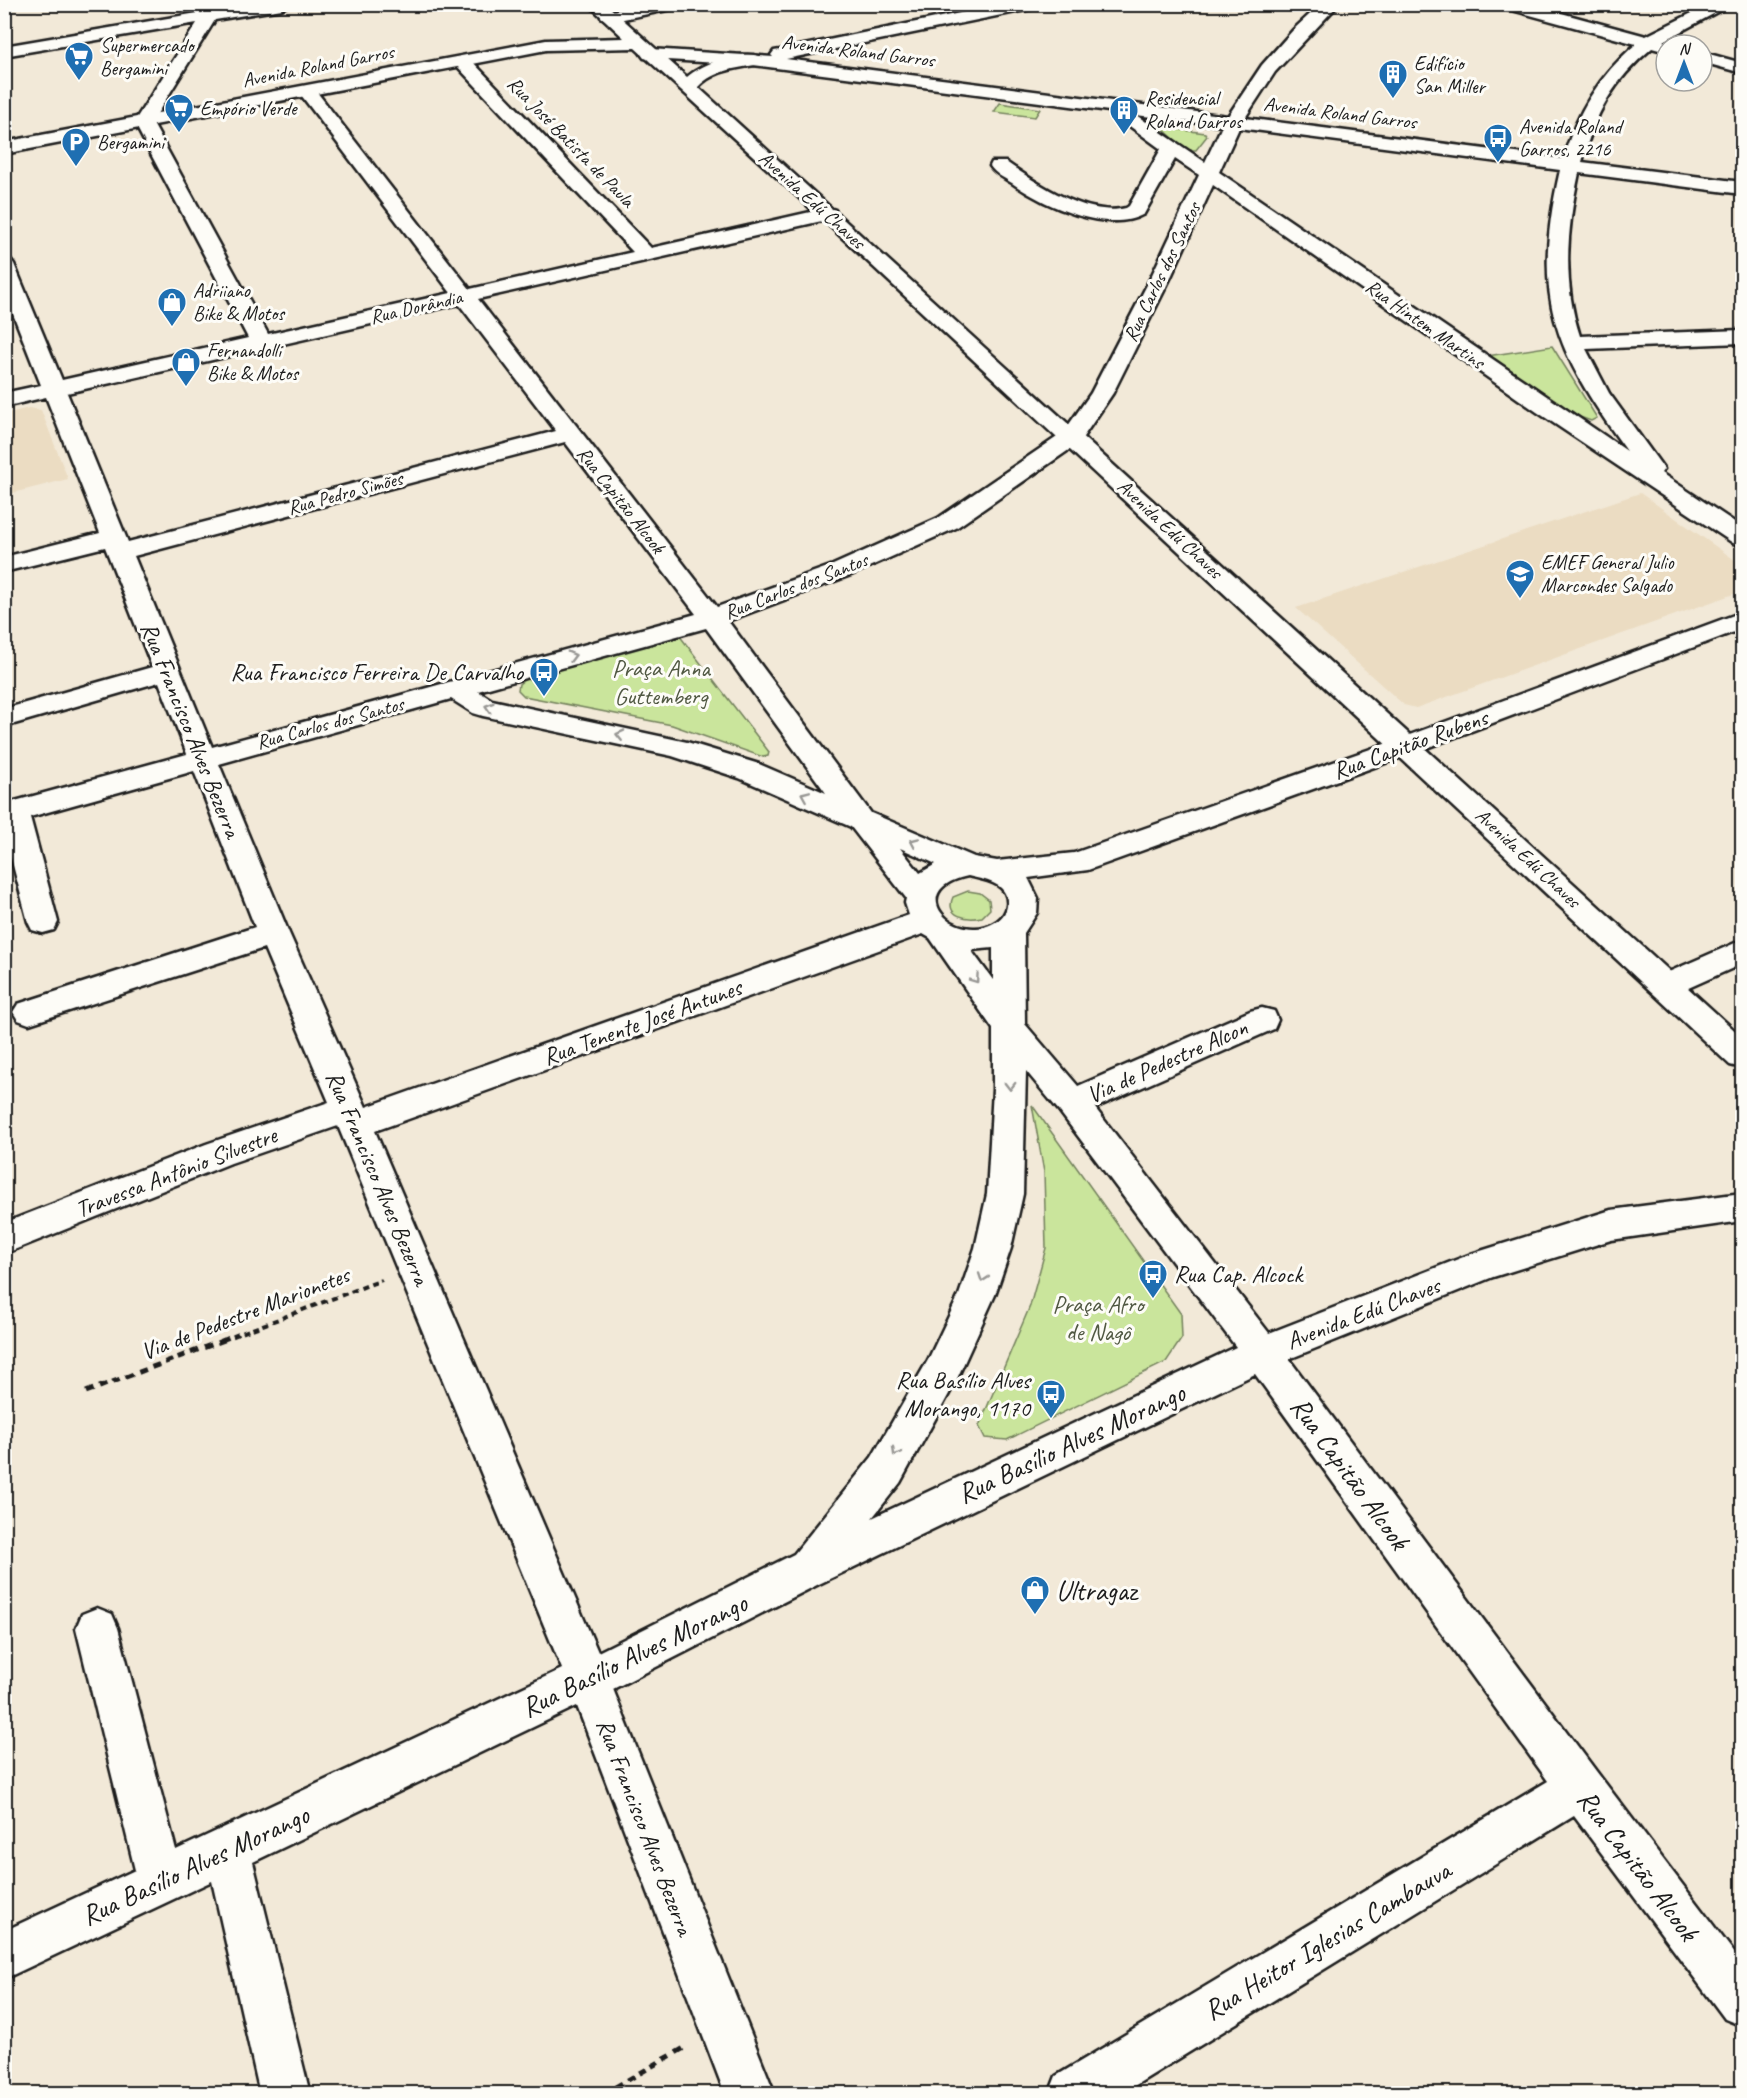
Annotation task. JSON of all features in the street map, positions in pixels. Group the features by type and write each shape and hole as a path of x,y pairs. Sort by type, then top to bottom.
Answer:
{"street":[{"path":"4,51 282,4"},
{"name":"Avenida Edú Chaves","path":"596,4 828,214 1743,1056"},
{"path":"609,17 672,4"},
{"path":"687,88 693,80 716,66 833,44 984,9 1031,4"},
{"name":"Rua Carlos dos Santos","path":"9,813 712,618 842,570 947,523 1071,438 1102,393 1233,122 1268,69 1300,33 1331,4"},
{"path":"1507,4 1654,44"},
{"path":"1677,33 1724,4"},
{"path":"209,17 143,122 261,342"},
{"path":"546,45 624,30"},
{"path":"828,70 816,58 820,52 833,44"},
{"name":"Avenida Roland Garros","path":"4,148 546,45 644,48 753,60 1743,188"},
{"path":"1654,47 1602,89 1592,104 1571,165 1557,256 1561,303 1572,343 1592,384 1662,483"},
{"name":"Avenida Roland Garros","path":"463,62 644,48"},
{"path":"1714,60 1743,68"},
{"name":"Rua José Batista de Paula","path":"463,62 646,254"},
{"name":"Rua Capitão Alcook","path":"307,91 712,618 859,817 968,866"},
{"name":"Rua Hintem Martins","path":"1111,105 1545,407 1743,538"},
{"path":"999,166 1049,200 1074,209 1106,215 1123,215 1137,210 1172,147"},
{"name":"Rua Dorândia","path":"4,400 828,214"},
{"name":"Rua Francisco Alves Bezerra","path":"4,264 12,304 55,389 273,933 353,1116 588,1679 750,2094"},
{"path":"1572,343 1743,336"},
{"name":"Rua Pedro Simões","path":"4,565 117,545 570,434"},
{"name":"Rua Capitão Rubens","path":"998,871 1077,863 1406,746 1743,620"},
{"path":"4,718 168,671"},
{"path":"455,689 483,707 611,733 698,754 749,771 859,817 1009,1028"},
{"path":"9,813 44,922"},
{"name":"Rua Capitão Rubens","path":"1016,919 1077,863"},
{"path":"804,1570 886,1470 942,1371 977,1295 993,1248 1005,1194 1010,1089 1009,1028 1016,919 1024,897 1019,887 1010,878 998,871 968,866 937,875 926,885 930,916 954,936 990,938 1016,919"},
{"name":"Rua Tenente José Antunes","path":"353,1116 930,916"},
{"path":"30,1012 273,933"},
{"path":"1666,986 1743,951"},
{"name":"Via de Pedestre Alcon","path":"1072,1103 1262,1020"},
{"name":"Rua Capitão Alcook","path":"1009,1028 1072,1103 1262,1353 1580,1787 1743,2002"},
{"name":"Travessa Antônio Silvestre","path":"4,1239 289,1129 353,1116"},
{"name":"Avenida Edú Chaves","path":"1262,1353 1484,1265 1611,1225 1743,1207"},
{"name":"Rua Basílio Alves Morango","path":"4,1956 588,1679 804,1570 1262,1353"},
{"path":"97,1629 161,1880"},
{"name":"Rua Heitor Iglesias Cambauva","path":"1074,2094 1580,1787"},
{"path":"227,1849 285,2094"}],"path":[{"name":"Via de Pedestre Marionetes","path":"86,1392 416,1267"},
{"path":"603,2094 723,2027"}],"shaded area":[{"path":"29,408 41,410 68,479 5,495 5,414"},
{"name":"EMEF General Julio Marcondes Salgado","path":"1640,493 1742,565 1742,591 1416,708 1404,705 1296,608"}],"green space":[{"path":"1000,103 1040,109 1035,117 994,112"},
{"path":"1161,127 1205,133 1207,136 1196,150 1186,150"},
{"path":"1552,346 1597,418 1591,421 1580,417 1487,356"},
{"name":"Praça Anna Guttemberg","path":"679,635 769,752 768,756 763,757 672,725 524,696 518,690 519,684 528,677"},
{"path":"968,891 980,893 989,900 990,909 982,917 959,916 952,909 953,897"},
{"name":"Praça Afro de Nagô","path":"1032,1105 1181,1314 1182,1338 1166,1362 1007,1440 985,1438 979,1426 1030,1306 1046,1248 1044,1172"}],"place":[{"name":"Supermercado Bergamini","path":"79,82"},
{"name":"Edifício San Miller","path":"1393,100"},
{"name":"Empório Verde","path":"179,134"},
{"name":"Residencial Roland Garros","path":"1124,136"},
{"name":"Avenida Roland Garros, 2216","path":"1498,164"},
{"name":"Bergamini","path":"76,168"},
{"name":"Adriiano Bike & Motos","path":"172,328"},
{"name":"Fernandolli Bike & Motos","path":"186,388"},
{"name":"EMEF General Julio Marcondes Salgado","path":"1520,600"},
{"name":"Rua Francisco Ferreira De Carvalho","path":"544,698"},
{"name":"Rua Cap. Alcock","path":"1153,1300"},
{"name":"Rua Basílio Alves Morango, 1170","path":"1051,1420"},
{"name":"Ultragaz","path":"1035,1616"}]}
